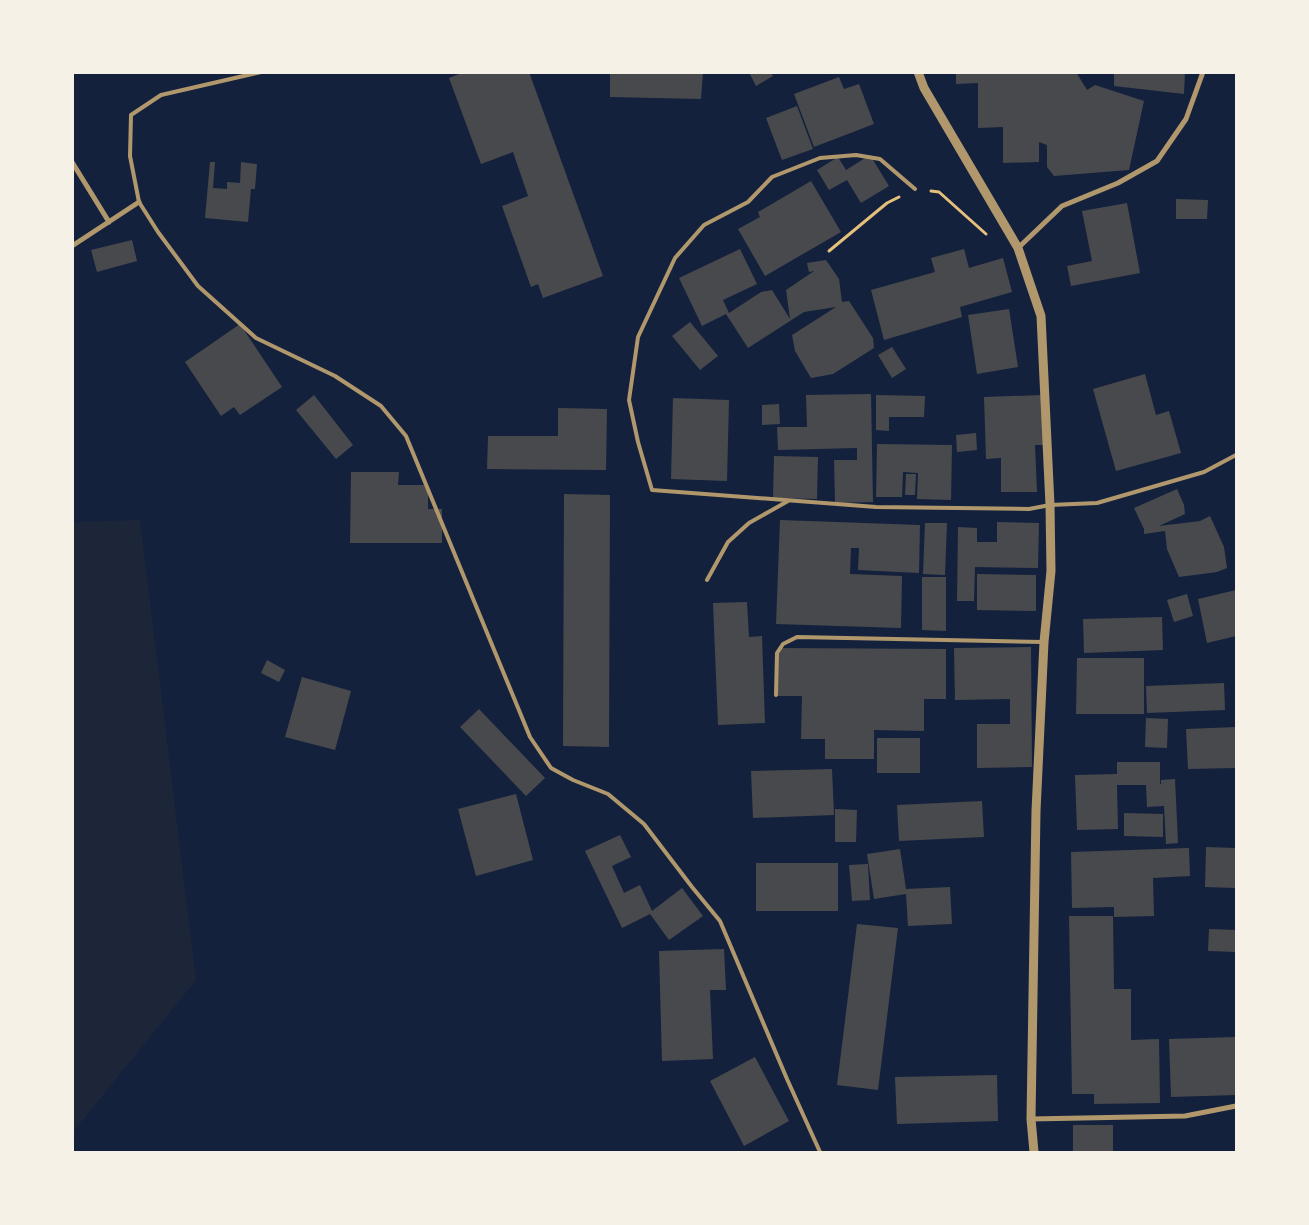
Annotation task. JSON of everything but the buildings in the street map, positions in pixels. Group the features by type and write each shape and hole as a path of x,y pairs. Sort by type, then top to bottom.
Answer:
{"street":[{"path":"918,72 924,88 1018,248 1041,316 1050,505 1051,571 1044,642 1036,811 1031,1119 1034,1152"},
{"path":"1018,248 1062,206 1118,183 1157,161 1186,120 1203,72"},
{"path":"72,162 109,222"},
{"path":"72,246 139,202"},
{"path":"1031,1119 1185,1116 1236,1106"}],"lane":[{"path":"261,72 161,95 131,115 130,156 139,202 158,232 198,286 256,338 335,376 382,406 406,436 530,737 551,768 573,780 608,794 644,824 720,921 820,1152"},
{"path":"915,189 880,159 856,155 820,158 772,177 748,202 704,225 675,258 638,337 629,400 638,442 652,490 876,508 1029,509 1050,505 1097,503 1204,472 1236,455"},
{"path":"707,580 728,542 750,523 788,501"},
{"path":"776,695 776,653 783,644 797,637 1044,642"}],"path":[{"path":"829,251 887,203 915,189 939,192 989,236"}],"shaded area":[{"path":"140,520 196,980 73,1132 73,522"}]}
